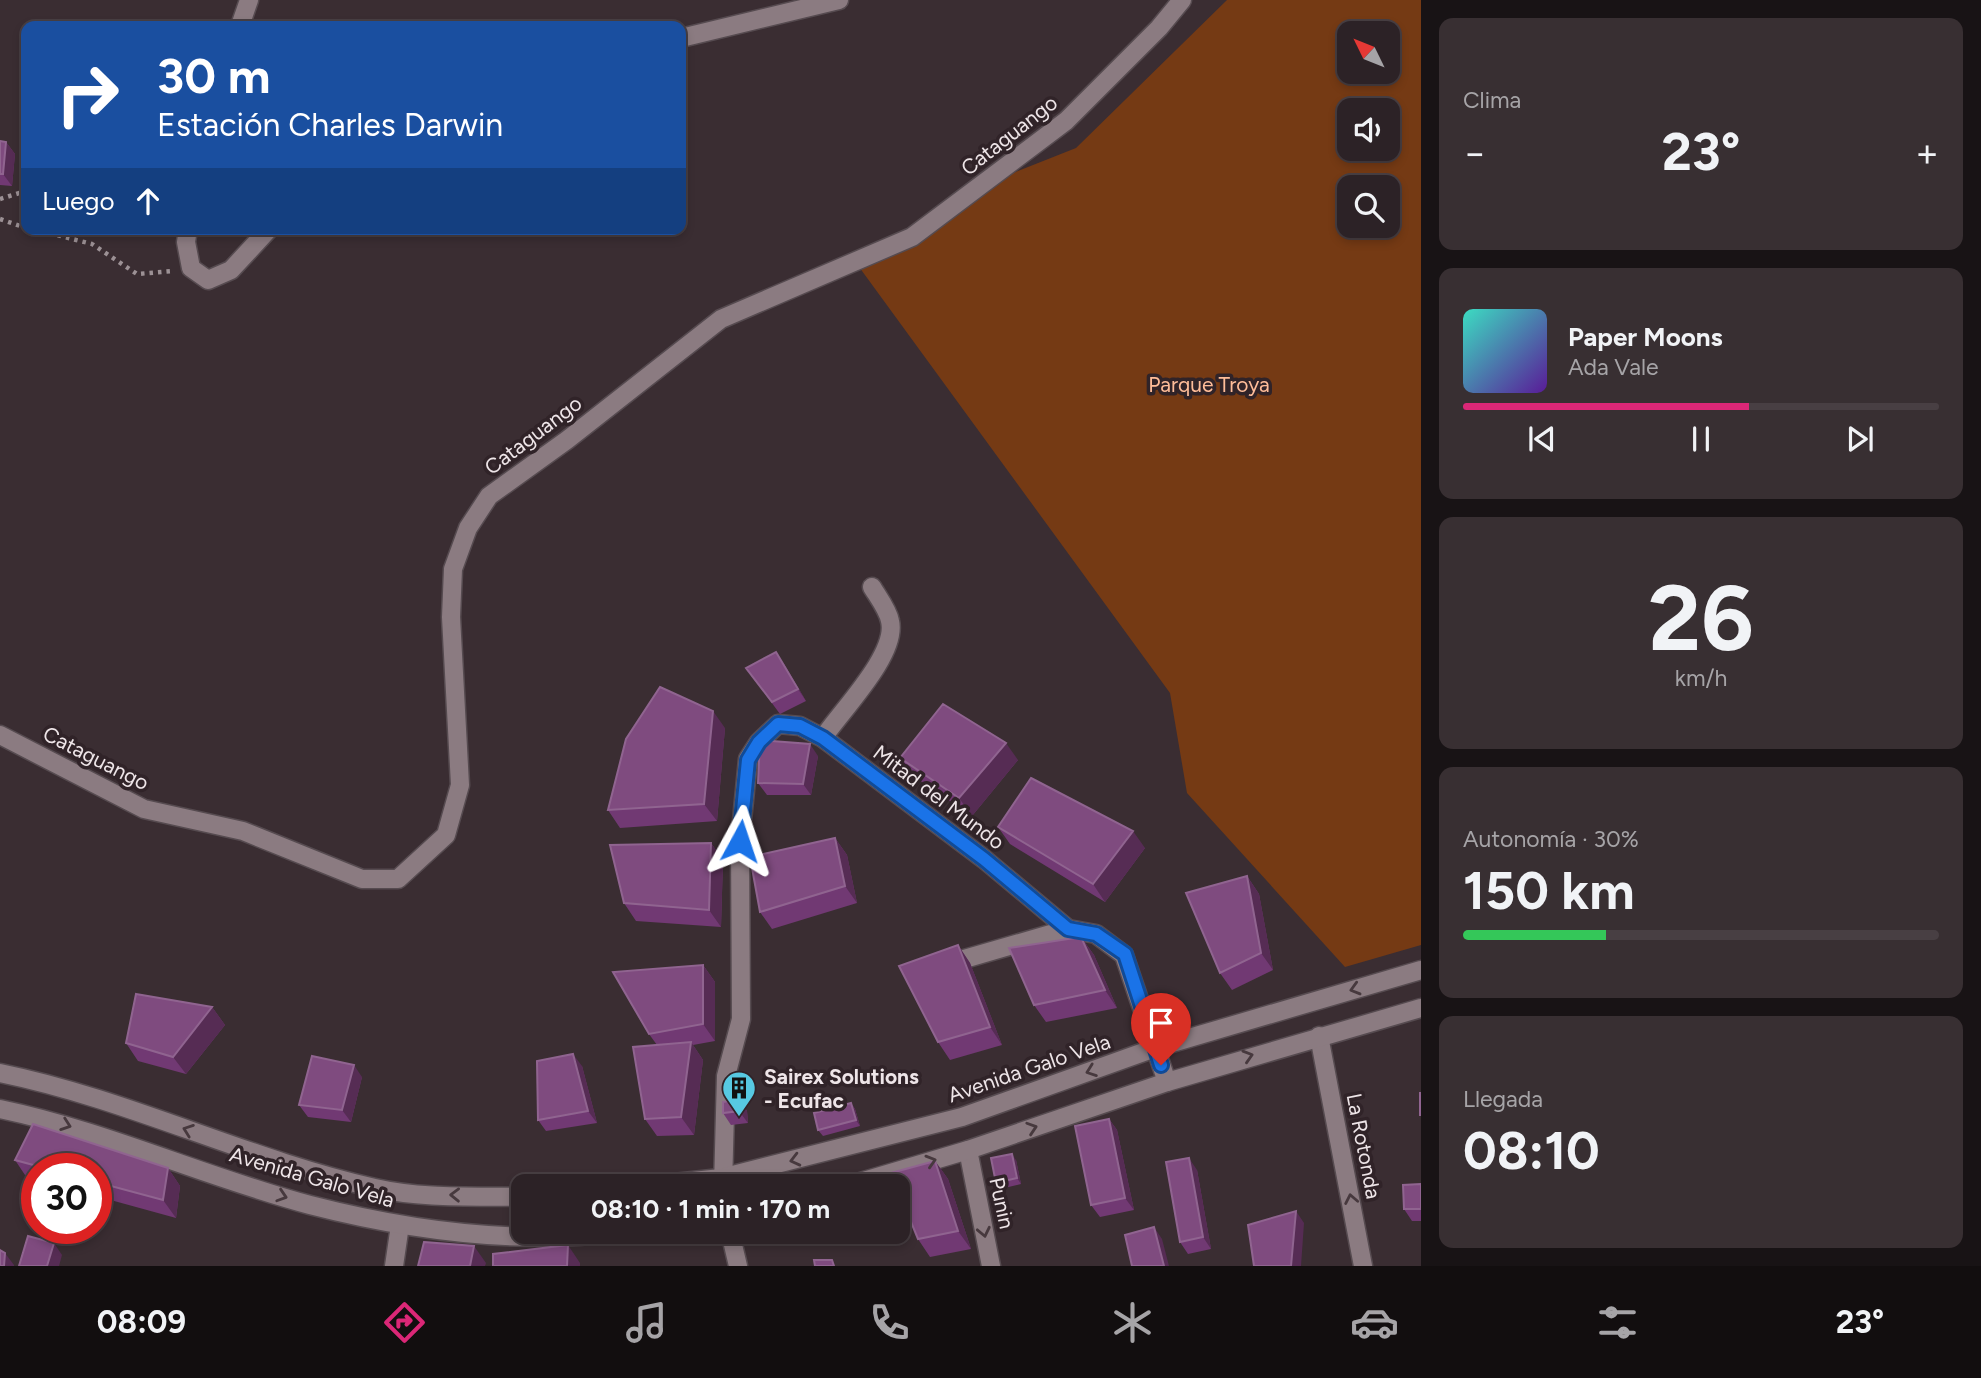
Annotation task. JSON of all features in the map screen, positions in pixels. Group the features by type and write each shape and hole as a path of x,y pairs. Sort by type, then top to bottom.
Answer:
{"street":[{"path":"242,21 249,0"},
{"path":"686,37 839,0"},
{"name":"Cataguango","path":"0,736 144,809 243,831 362,879 398,879 446,835 460,785 451,617 453,569 468,528 489,496 568,440 721,319 912,237 1066,121 1159,28 1182,0"},
{"path":"187,235 191,268 208,280 231,270 264,235"},
{"path":"823,738 886,651 891,622 872,587"},
{"name":"Mitad del Mundo","path":"722,1174 726,1076 741,1018 740,841 748,760 759,742 778,724 800,726 823,738 984,859 1068,929 1096,934 1125,954 1167,1082"},
{"path":"925,971 1068,929"},
{"name":"Avenida Galo Vela","path":"752,1174 962,1117 1155,1048 1421,970"},
{"path":"887,1174 968,1150 1167,1082 1319,1035 1421,1008"},
{"name":"La Rotonda","path":"1319,1035 1363,1266"},
{"name":"Avenida Galo Vela","path":"0,1073 57,1084 232,1146 378,1189 426,1195 511,1197"},
{"name":"Avenida Galo Vela","path":"0,1109 55,1122 309,1204 400,1225 477,1237 511,1236"},
{"name":"Punin","path":"968,1150 991,1266"},
{"path":"394,1266 400,1225"},
{"path":"733,1244 738,1266"}],"path":[{"path":"0,199 21,193"},
{"path":"0,219 21,226"},
{"path":"57,235 92,244 137,275 191,268"}],"green space":[{"name":"Parque Troya","path":"1227,0 1421,0 1421,945 1345,967 1187,793 1170,693 854,260 912,237 980,186 1076,148"}],"building":[{"path":"0,141 6,142 3,174 0,174"},
{"path":"776,652 798,689 772,702 746,668"},
{"path":"660,687 713,711 704,804 608,810 626,739"},
{"path":"943,704 1006,743 959,798 900,758"},
{"path":"760,740 810,744 803,784 758,783"},
{"path":"1031,778 1133,831 1093,884 998,827"},
{"path":"835,838 845,886 760,912 750,857"},
{"path":"711,843 709,910 624,903 610,845"},
{"path":"1247,876 1261,953 1220,973 1186,893"},
{"path":"1081,937 1105,990 1034,1005 1009,948"},
{"path":"958,945 990,1027 938,1042 899,966"},
{"path":"703,965 703,1024 649,1034 613,972"},
{"path":"136,994 212,1007 173,1057 126,1043"},
{"path":"691,1042 681,1117 645,1119 633,1047"},
{"path":"573,1054 588,1111 538,1120 537,1061"},
{"path":"312,1056 354,1065 342,1110 299,1105"},
{"path":"739,1099 739,1111 723,1113 723,1102"},
{"path":"851,1103 856,1120 818,1130 814,1113"},
{"path":"1109,1119 1125,1198 1091,1205 1075,1126"},
{"path":"33,1124 168,1168 163,1200 112,1186 112,1153 21,1153 21,1162 15,1160"},
{"path":"1012,1154 1017,1178 996,1183 991,1158"},
{"path":"1189,1158 1203,1237 1180,1242 1166,1162"},
{"path":"935,1161 958,1231 918,1239 910,1219 910,1174 891,1173"},
{"path":"1421,1184 1421,1209 1404,1209 1403,1185"},
{"path":"1296,1211 1291,1266 1254,1266 1248,1225"},
{"path":"1154,1227 1164,1266 1132,1266 1125,1235"},
{"path":"424,1242 474,1246 470,1266 418,1266"},
{"path":"26,1244 54,1244 47,1266 19,1266"},
{"path":"568,1245 567,1266 493,1266 493,1254"},
{"path":"0,1250 5,1253 4,1266 0,1266"},
{"path":"814,1260 832,1260 834,1266 815,1266"}],"place":[{"name":"Sairex Solutions - Ecufac","path":"739,1118"}],"route":[{"path":"740,841 748,760 759,742 778,724 800,726 823,738 984,859 1068,929 1096,934 1125,954 1161,1065"}]}
